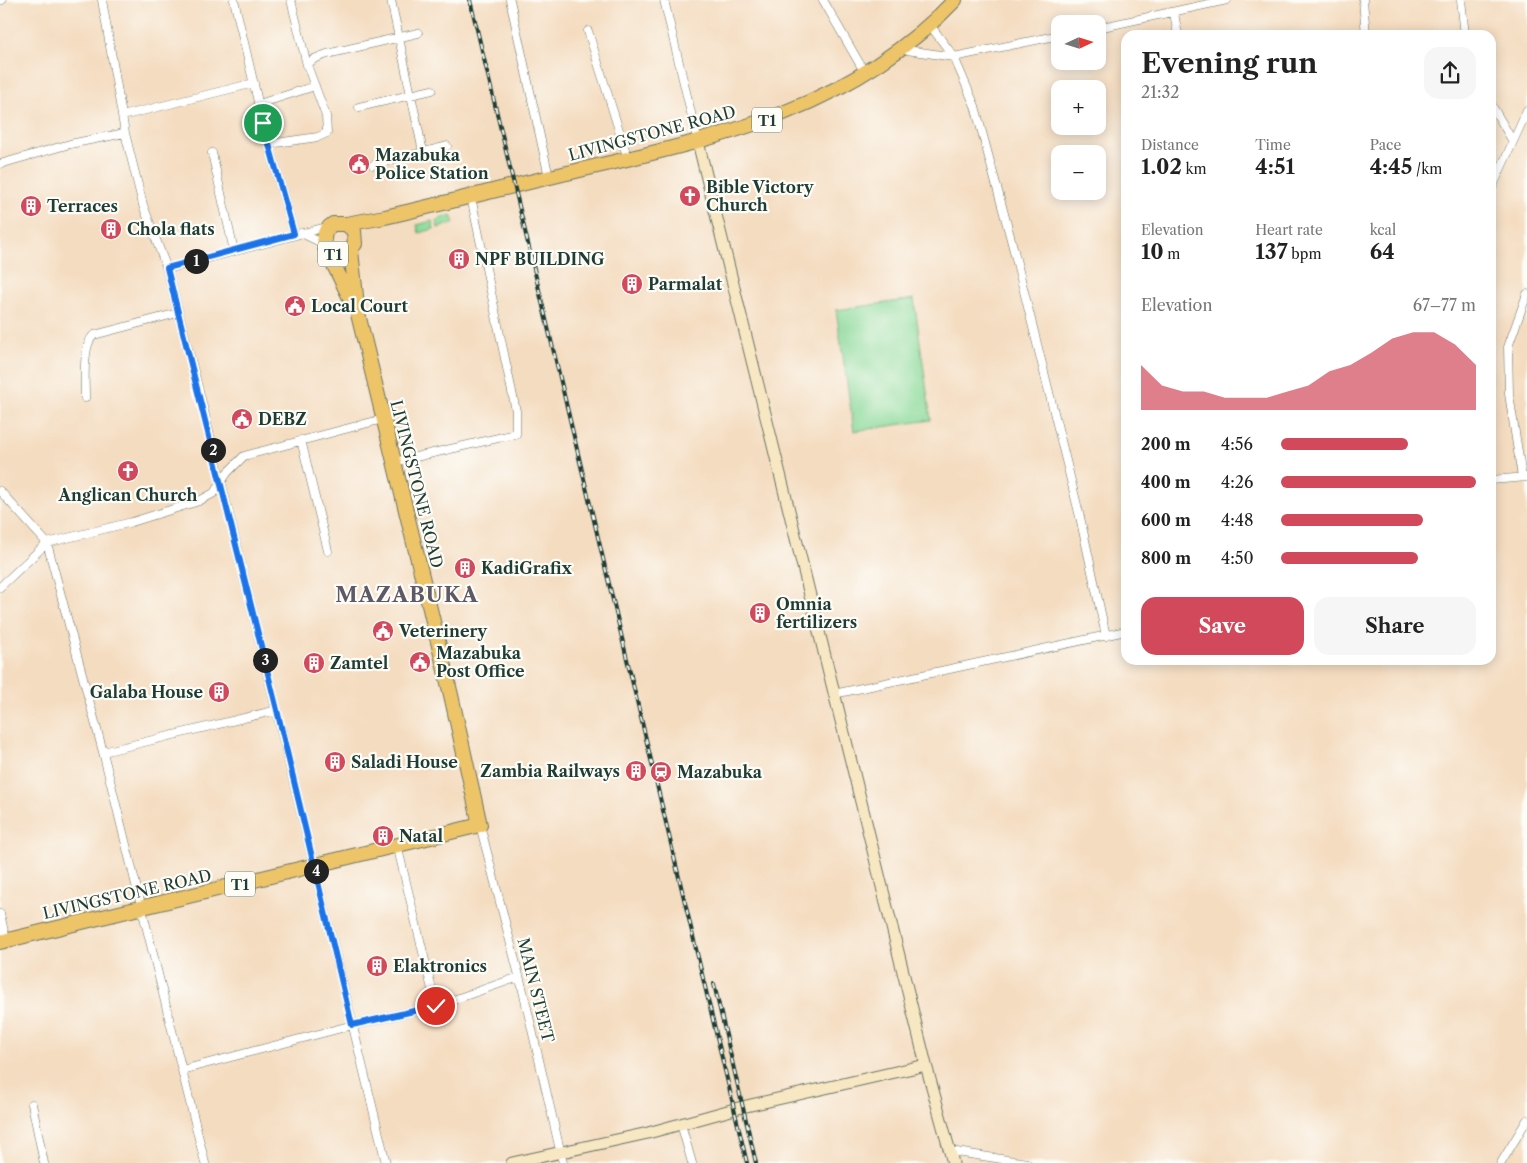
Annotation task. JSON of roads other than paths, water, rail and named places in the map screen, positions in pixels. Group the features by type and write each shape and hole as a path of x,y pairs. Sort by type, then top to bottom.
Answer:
{"highway":[{"name":"LIVINGSTONE ROAD","path":"330,226 338,223 346,224 385,217 698,142 778,116 815,101 865,74 930,25 955,0"},
{"name":"LIVINGSTONE ROAD","path":"3,941 142,909 480,825 451,695 358,314 351,251 355,244 356,236 385,217"},
{"name":"T1","path":"346,224 356,236"},
{"name":"T1","path":"330,226 326,231 325,245 334,255 340,256 351,251"},
{"name":"LIVINGSTONE ROAD","path":"325,245 358,314"}],"main road":[{"path":"698,142 926,1065 953,1163"},
{"path":"512,1163 561,1158 742,1107 926,1065"}],"street":[{"path":"102,0 125,132 142,204 167,268 221,481 386,1163"},
{"path":"234,0 258,104 297,234"},
{"path":"269,144 318,137 326,133 326,116 307,65 291,0"},
{"path":"391,0 397,38 423,152"},
{"path":"510,0 549,177"},
{"path":"664,0 698,142"},
{"path":"822,0 865,74"},
{"path":"1106,26 1174,13 1187,4 1227,0"},
{"path":"1363,0 1366,30"},
{"path":"1461,0 1464,30"},
{"path":"1174,13 1177,30"},
{"path":"930,25 954,57 975,106 1013,247 1080,517 1106,636"},
{"path":"588,31 628,159"},
{"path":"307,65 314,59 327,54 418,33"},
{"path":"900,49 954,57 1051,37"},
{"path":"122,116 254,83"},
{"path":"258,104 315,86"},
{"path":"359,108 432,90"},
{"path":"1496,178 1527,111"},
{"path":"1496,113 1512,140"},
{"path":"0,164 70,144 125,132"},
{"path":"373,165 447,146"},
{"path":"212,153 234,251"},
{"path":"394,462 516,434 516,411 471,197"},
{"path":"167,268 330,226"},
{"path":"297,234 325,245"},
{"path":"1496,480 1524,477 1514,434 1508,347 1523,313 1527,294"},
{"path":"85,398 86,348 89,339 94,335 178,313"},
{"path":"0,587 47,544 132,522 199,500 214,493 221,481 244,456 383,419"},
{"path":"301,440 328,551"},
{"path":"0,491 47,544 103,752 205,1163"},
{"path":"834,694 1121,632"},
{"path":"103,752 277,710"},
{"name":"MAIN STEET","path":"480,825 519,977 561,1158"},
{"path":"397,845 436,1006"},
{"path":"0,914 3,941"},
{"path":"182,1070 352,1025 436,1006 519,977"},
{"path":"32,1104 44,1163"},
{"path":"1501,1163 1527,1120"},
{"path":"681,1124 692,1163"},
{"path":"950,1151 1027,1163"}],"railway":[{"path":"470,0 747,1163"},
{"path":"714,984 756,1163"}],"place":[{"name":"Mazabuka Police Station","path":"359,164"},
{"name":"Bible Victory Church","path":"690,196"},
{"name":"Terraces","path":"31,206"},
{"name":"Chola flats","path":"111,229"},
{"name":"NPF BUILDING","path":"459,259"},
{"name":"Parmalat","path":"632,284"},
{"name":"Local Court","path":"295,306"},
{"name":"DEBZ","path":"242,419"},
{"name":"Anglican Church","path":"128,471"},
{"name":"KadiGrafix","path":"465,568"},
{"name":"Omnia fertilizers","path":"760,613"},
{"name":"Veterinery","path":"383,631"},
{"name":"Mazabuka Post Office","path":"420,662"},
{"name":"Zamtel","path":"314,663"},
{"name":"Galaba House","path":"219,692"},
{"name":"Saladi House","path":"335,762"},
{"name":"Zambia Railways","path":"636,771"},
{"name":"Mazabuka","path":"661,772"},
{"name":"Natal","path":"383,836"},
{"name":"Elaktronics","path":"377,966"}],"district":[{"name":"MAZABUKA","path":"407,594"}]}
